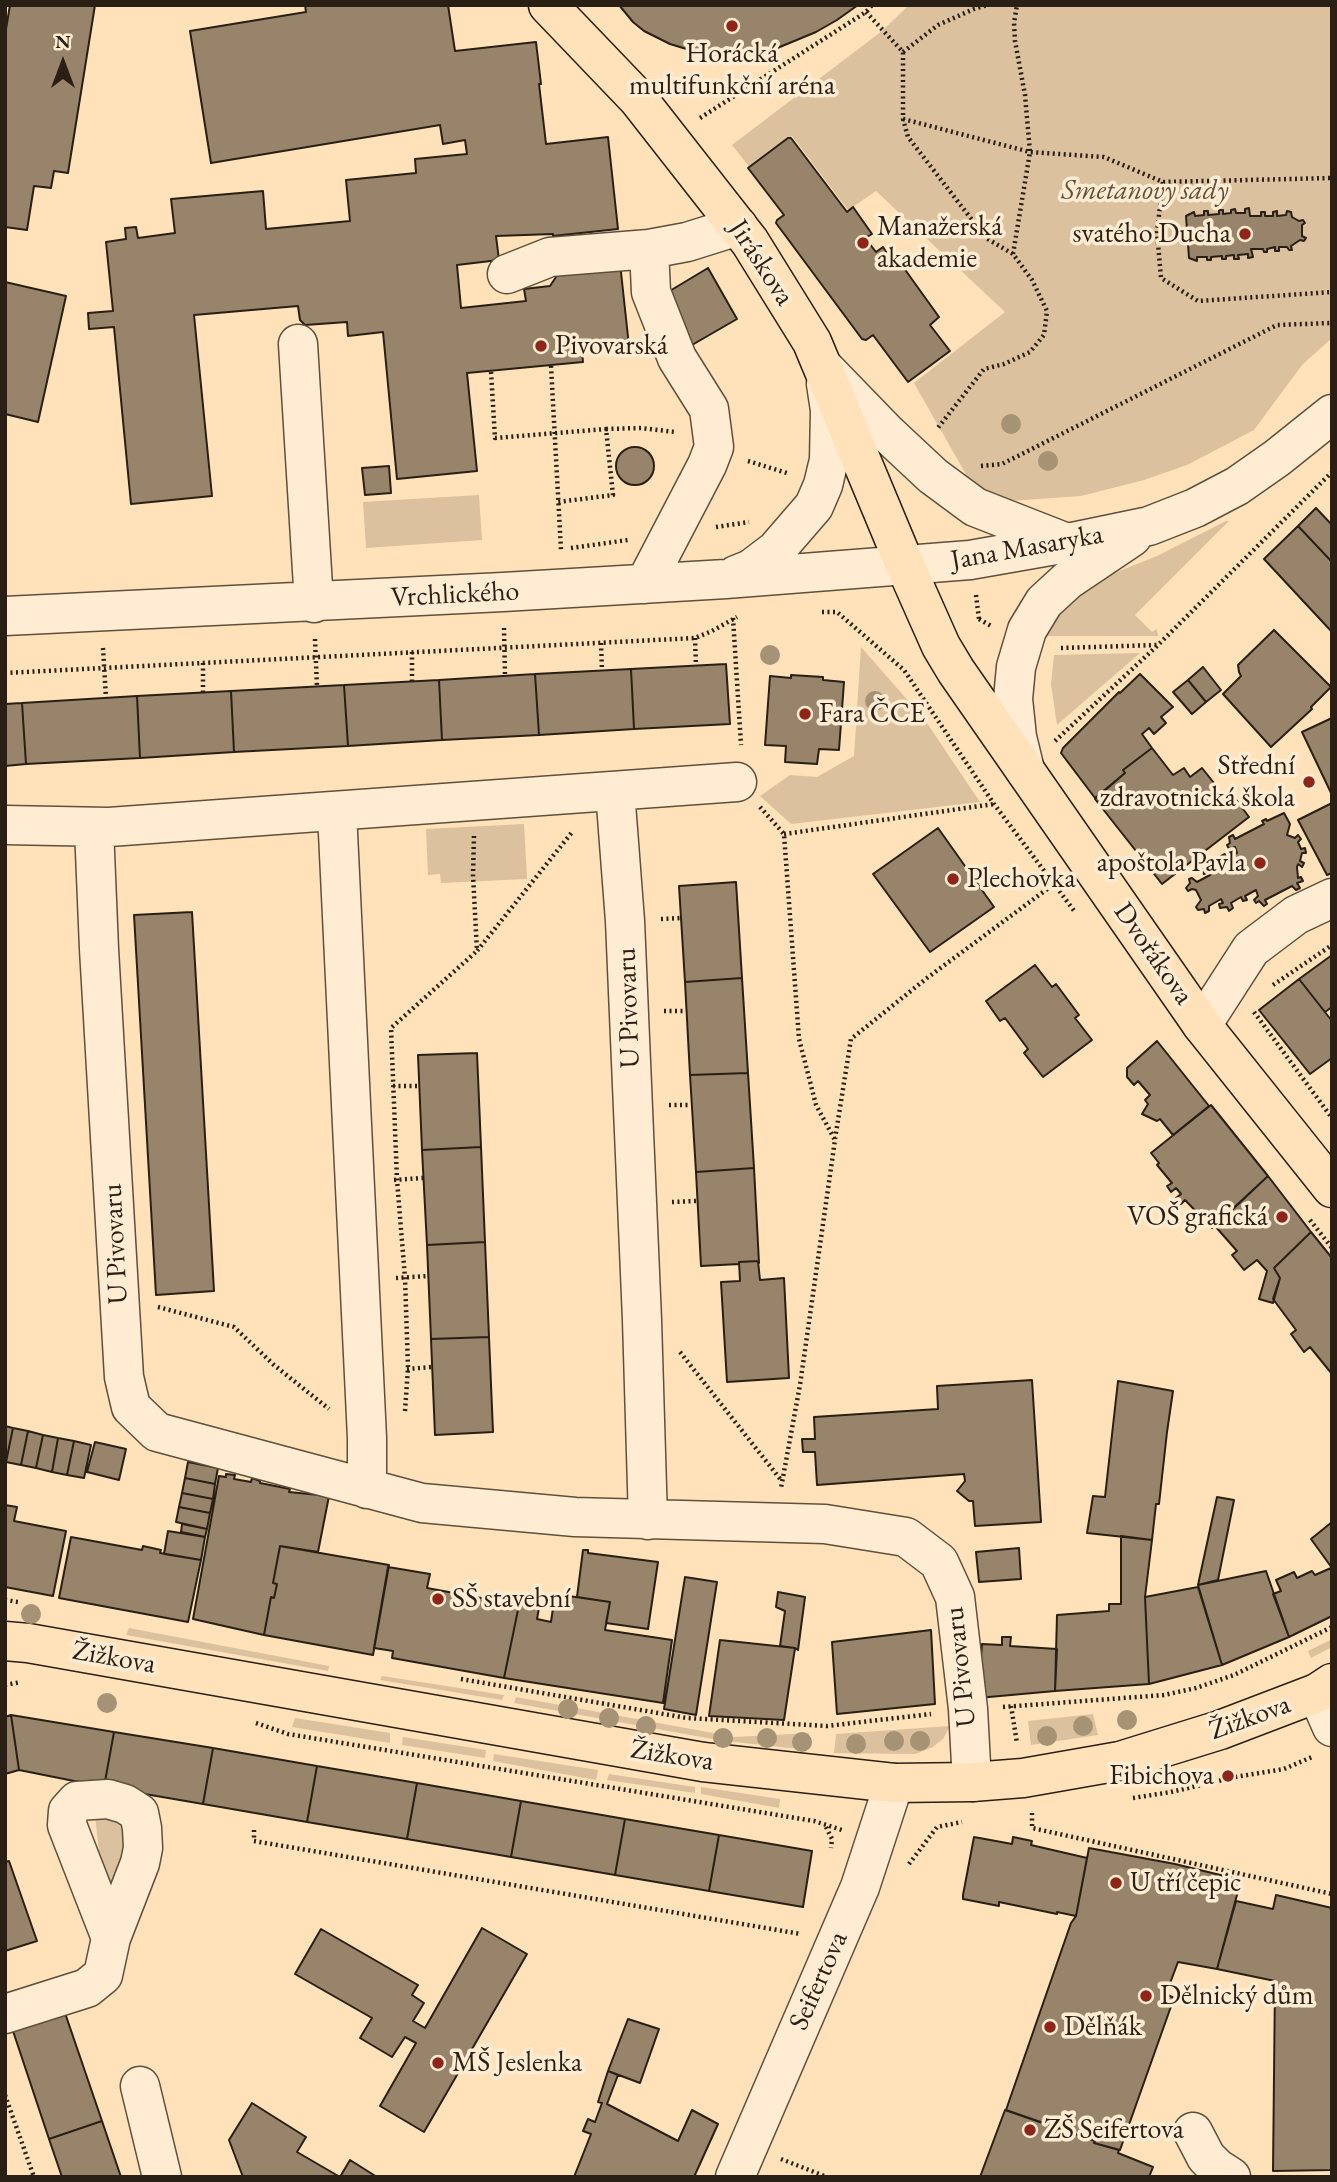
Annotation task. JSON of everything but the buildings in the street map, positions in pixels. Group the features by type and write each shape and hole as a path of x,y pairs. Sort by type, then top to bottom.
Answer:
{"main road":[{"name":"Jiráskova","path":"548,5 638,99 750,242 812,342 905,565"},
{"name":"Dvořákova","path":"905,565 951,663 1038,757 1202,1025 1332,1188"},
{"name":"Žižkova","path":"5,1641 702,1762 894,1783 1023,1778 1120,1761 1209,1734 1325,1714"}],"street":[{"path":"506,274 550,257 649,249 687,242 738,226"},
{"path":"645,584 707,465 713,447 709,409 677,358 651,292 649,249"},
{"path":"298,344 314,603"},
{"path":"824,368 933,476 975,506 1067,543"},
{"path":"726,579 751,569 776,550 814,506 829,460 831,434 824,368"},
{"name":"Jana Masaryka","path":"905,565 970,560 1149,526 1195,508 1237,486 1332,414"},
{"name":"Jana Masaryka","path":"1038,757 1017,737 1013,699 1016,667 1027,630 1044,602 1068,580 1149,526"},
{"name":"Vrchlického","path":"5,616 503,593 905,565"},
{"path":"5,825 94,828 737,782"},
{"name":"U Pivovaru","path":"609,791 625,921 648,1520"},
{"path":"337,812 367,1438 367,1489"},
{"name":"U Pivovaru","path":"94,828 123,1364 131,1407 157,1432 422,1503 575,1517 825,1524 906,1537 939,1562 955,1597 968,1709 972,1782"},
{"path":"1202,1025 1251,949 1296,915 1332,898"},
{"name":"Seifertova","path":"735,2177 860,1887 894,1783"},
{"path":"5,2014 87,1988 103,1975 111,1938"},
{"path":"140,2086 162,2177"},
{"path":"1193,2132 1206,2157 1231,2177"}],"path":[{"path":"694,123 866,12 872,5"},
{"path":"903,52 937,25 987,5"},
{"path":"1013,254 1030,152 1025,95 1015,41 1017,5"},
{"path":"866,12 903,52 904,118 908,136 986,238 1013,254 1032,280 1047,311 1044,335 1030,352 1004,364 984,369 938,425 936,434"},
{"path":"904,118 1030,152 1104,157 1163,182 1331,179 1332,186"},
{"path":"1163,182 1157,232 1161,278 1198,301 1332,292"},
{"path":"970,467 1002,464 1277,325 1332,323"},
{"path":"551,366 561,550"},
{"path":"491,372 495,438 641,428 678,433 754,464 801,477"},
{"path":"558,502 613,495 606,429"},
{"path":"1038,757 1158,645 1332,472"},
{"path":"548,550 759,519"},
{"path":"503,593 505,676"},
{"path":"314,603 317,687"},
{"path":"814,611 837,612 904,670"},
{"path":"102,612 106,698"},
{"path":"5,673 695,638 733,617 745,616"},
{"path":"733,617 742,760 737,782"},
{"path":"695,638 696,666"},
{"path":"601,643 602,671"},
{"path":"1056,648 1158,645"},
{"path":"412,652 412,681"},
{"path":"203,663 203,693"},
{"path":"405,1419 408,1356 391,1028 477,951 609,791"},
{"path":"474,801 473,875 477,951"},
{"path":"835,1140 816,1105 799,1039 784,834 994,804"},
{"path":"775,1524 800,1385 851,1039 927,978 1054,884"},
{"path":"1264,992 1332,945"},
{"path":"1251,1008 1332,1118"},
{"path":"158,1307 234,1327 274,1365 367,1438"},
{"path":"678,1350 782,1480"},
{"path":"5,1600 19,1602"},
{"path":"455,1678 687,1718 827,1726 968,1709 1164,1696 1234,1675 1332,1627"},
{"path":"1121,1800 1171,1793 1235,1777 1284,1769 1325,1714"},
{"path":"1021,1815 1045,1811"},
{"path":"1032,1813 1032,1828 1332,1894"},
{"path":"814,1821 826,1826"},
{"path":"918,1849 937,1827 964,1822"},
{"path":"254,1830 254,1841 804,1934"},
{"path":"5,2095 34,2177"},
{"path":"777,2157 827,2177"}],"green space":[{"name":"Smetanovy sady","path":"909,5 1332,5 1332,338 1302,365 1254,430 1187,465 1144,480 1081,496 1010,501 972,485 914,383 1005,312 876,191 848,210 792,136 751,169 732,145 882,31"},
{"path":"479,495 482,540 366,548 363,502"},
{"path":"1229,521 1135,615 1152,632 1157,629 1158,636 1039,636 1062,605 1102,578 1157,556"},
{"path":"861,647 925,720 980,802 791,824 760,796 790,775 817,777 854,756"},
{"path":"1140,653 1057,725 1051,684 1054,655"},
{"path":"524,824 527,879 441,883 440,874 428,875 426,829"},
{"path":"129,1628 329,1666 328,1671 126,1635"},
{"path":"1332,1639 1332,1647 1311,1658 1308,1651"},
{"path":"382,1676 504,1695 502,1700 380,1680"},
{"path":"516,1697 735,1737 809,1733 806,1750 718,1740 514,1703"},
{"path":"1093,1714 1098,1735 1031,1745 1028,1721"},
{"path":"295,1718 390,1733 390,1743 292,1727"},
{"path":"950,1726 943,1739 933,1747 915,1754 834,1753 836,1734"},
{"path":"403,1737 486,1750 485,1758 402,1745"},
{"path":"494,1754 598,1770 596,1780 493,1761"},
{"path":"609,1774 695,1787 695,1793 607,1780"},
{"path":"701,1787 780,1799 779,1808 701,1794"},
{"path":"99,1804 133,1826 114,1892 102,1879 95,1816"}],"place":[{"name":"Horácká multifunkční aréna","path":"732,26"},
{"name":"svatého Ducha","path":"1245,234"},
{"name":"Manažerská akademie","path":"863,243"},
{"name":"Pivovarská","path":"541,346"},
{"name":"Fara ČCE","path":"805,714"},
{"name":"Střední zdravotnická škola","path":"1309,782"},
{"name":"apoštola Pavla","path":"1260,863"},
{"name":"Plechovka","path":"953,879"},
{"name":"VOŠ grafická","path":"1282,1217"},
{"name":"SŠ stavební","path":"438,1599"},
{"name":"Fibichova","path":"1228,1776"},
{"name":"U tří čepic","path":"1116,1883"},
{"name":"Dělnický dům","path":"1146,1996"},
{"name":"Dělňák","path":"1050,2027"},
{"name":"MŠ Jeslenka","path":"438,2063"},
{"name":"ZŠ Seifertova","path":"1030,2130"}]}
